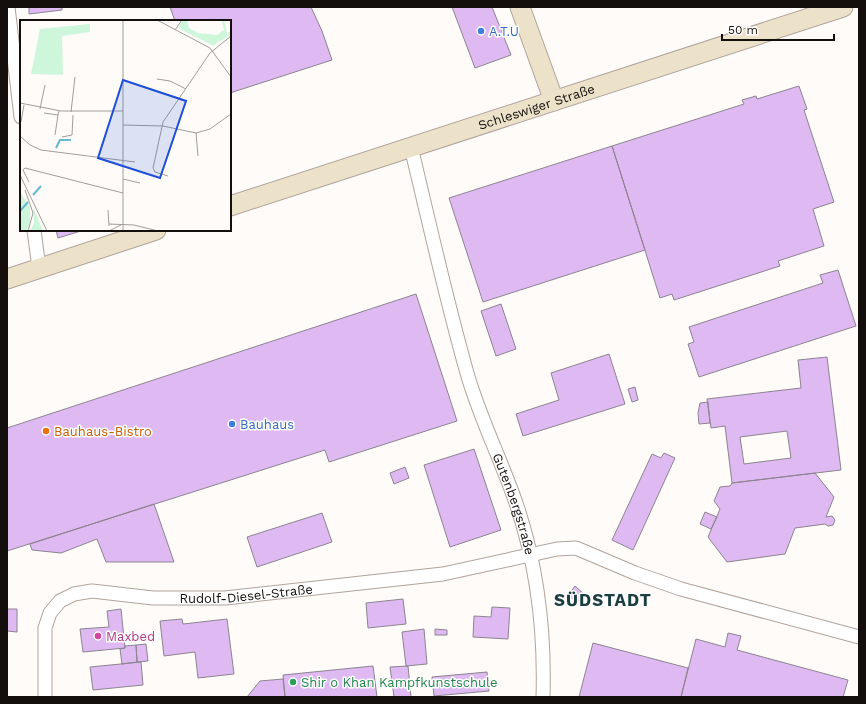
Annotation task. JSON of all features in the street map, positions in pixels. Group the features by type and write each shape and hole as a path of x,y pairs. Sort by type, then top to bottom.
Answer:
{"main road":[{"path":"520,7 554,101"},
{"name":"Schleswiger Straße","path":"231,206 843,7"},
{"path":"7,279 153,231"}],"street":[{"path":"8,7 20,109"},
{"name":"Gutenbergstraße","path":"411,147 467,374 486,427 505,472 532,555 556,549 576,548 636,573 681,589 859,637"},
{"path":"34,231 39,268"},
{"path":"532,555 538,588 541,623 544,675 543,697"},
{"name":"Rudolf-Diesel-Straße","path":"46,697 45,628 50,613 60,601 74,594 92,591 153,598 225,598 443,574 532,555"}],"building":[{"path":"29,7 62,7 62,10 29,14"},
{"path":"170,7 311,7 322,31 332,60 231,93 231,20 175,20"},
{"name":"A.T.U","path":"452,7 492,7 511,55 475,68"},
{"path":"799,86 807,109 804,110 834,202 813,209 824,246 778,261 780,266 674,300 672,294 660,298 612,146 744,104 742,100 756,96 757,99"},
{"path":"612,146 645,250 483,302 449,198"},
{"path":"56,231 81,231 58,238"},
{"path":"838,270 856,326 699,377 688,344 694,342 689,327 823,283 820,275"},
{"name":"Bauhaus","path":"416,294 457,421 329,462 325,450 7,551 7,428"},
{"path":"501,304 516,349 496,356 481,311"},
{"path":"609,354 625,404 523,436 516,414 559,400 551,373"},
{"path":"827,357 841,470 732,483 725,426 711,428 707,399 801,388 798,360","holes":["787,431 791,458 744,464 740,437"]},
{"path":"635,387 638,400 632,402 628,389"},
{"path":"708,402 710,423 699,424 698,413 700,403"},
{"path":"474,449 501,530 450,547 424,465"},
{"path":"664,453 675,458 633,550 612,540 652,454 661,458"},
{"path":"405,467 409,478 394,484 390,473"},
{"path":"815,473 834,497 826,517 832,516 835,520 833,525 828,526 825,524 795,528 785,554 727,562 708,537 720,509 714,501 720,487 730,486 732,483"},
{"path":"154,504 174,562 106,562 97,539 61,553 32,550 30,544"},
{"path":"705,512 717,517 711,529 700,524"},
{"path":"322,513 332,542 257,567 247,537"},
{"path":"575,586 584,594 577,602 568,595"},
{"path":"403,599 406,624 368,628 366,603"},
{"path":"492,607 510,608 508,639 473,637 474,616 491,617"},
{"path":"7,609 17,609 17,632 7,631"},
{"path":"121,609 125,648 83,652 80,629 109,627 107,611"},
{"path":"182,619 183,624 227,619 234,674 198,678 195,652 164,656 160,621"},
{"path":"424,629 427,664 406,666 402,632"},
{"path":"435,629 447,630 447,635 435,635"},
{"path":"728,633 741,636 737,650 848,680 843,697 681,697 696,639 725,647"},
{"path":"593,643 688,668 681,697 579,697"},
{"path":"146,644 148,661 137,662 136,645"},
{"path":"136,645 137,662 122,664 120,649 125,648 125,646"},
{"path":"141,662 143,685 93,690 90,667"},
{"path":"373,666 377,697 285,697 283,675"},
{"path":"408,666 411,697 394,697 390,667"},
{"path":"487,672 489,691 434,696 432,677"},
{"path":"283,679 285,697 247,697 260,681"}],"place":[{"name":"A.T.U","path":"481,31"},
{"name":"Bauhaus","path":"232,424"},
{"name":"Bauhaus-Bistro","path":"46,431"},
{"name":"Maxbed","path":"98,636"},
{"name":"Shir o Khan Kampfkunstschule","path":"293,682"}],"district":[{"name":"SÜDSTADT","path":"603,600"}]}
